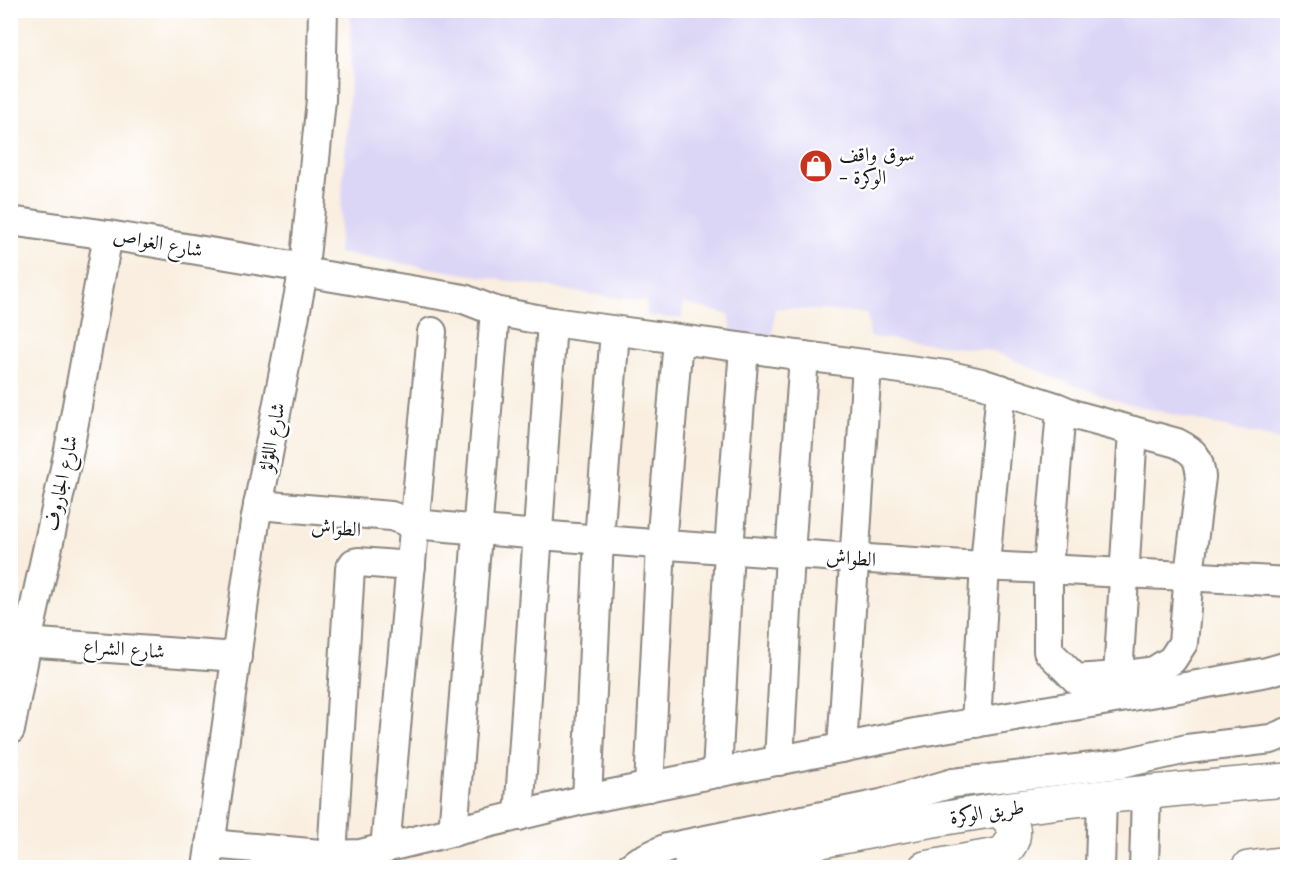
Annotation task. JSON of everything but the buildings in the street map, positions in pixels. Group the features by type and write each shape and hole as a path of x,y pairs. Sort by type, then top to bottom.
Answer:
{"highway":[{"name":"طريق الوكرة","path":"690,867 862,832 998,810 1102,796 1287,780"},
{"path":"925,867 1002,854 1010,847 1014,837 1013,826 1008,817 998,810"},
{"path":"1248,867 1287,863"}],"street":[{"name":"شارع اللؤلؤ","path":"208,860 257,514 303,276 321,100 323,10"},
{"name":"شارع الغواص","path":"10,221 108,235 303,276 464,299 495,311 552,322 946,375 1001,389 1060,410 1177,443 1190,449 1199,461 1202,477 1188,582"},
{"name":"شارع الجاروف","path":"10,730 19,641 69,450 108,235"},
{"path":"453,832 495,311"},
{"path":"519,816 552,322"},
{"path":"587,799 599,540 615,331"},
{"path":"385,849 432,332"},
{"path":"649,787 661,545 678,339"},
{"path":"717,773 729,550 744,348"},
{"path":"779,761 804,356"},
{"path":"842,748 867,364"},
{"path":"976,723 985,566 1001,389"},
{"path":"1060,410 1048,569 1048,651 1076,679 1154,671 1172,660 1183,644 1188,582"},
{"path":"1118,676 1133,431"},
{"name":"الطواش","path":"257,514 391,516 414,524 661,545 1124,573 1287,594"},
{"path":"332,855 350,569 354,563 358,562 411,566"},
{"name":"الطواش","path":"1188,582 1287,582"},
{"name":"شارع الشراع","path":"19,641 237,657"},
{"path":"208,860 360,854 587,799 842,748 1244,676 1287,666"},
{"path":"1069,708 1128,709 1198,702 1287,680"},
{"path":"629,867 667,848 881,804 953,783 1120,764 1177,751 1271,739 1287,732"},
{"path":"1144,867 1146,792"},
{"path":"1100,867 1102,796"}],"shaded area":[{"name":"سوق واقف - الوكرة","path":"351,11 1287,11 1287,442 1125,403 1060,380 993,351 870,337 867,313 775,308 772,337 731,333 730,315 683,303 682,319 647,316 646,301 601,296 338,253 350,79"}],"place":[{"name":"سوق واقف - الوكرة","path":"816,166"}]}
